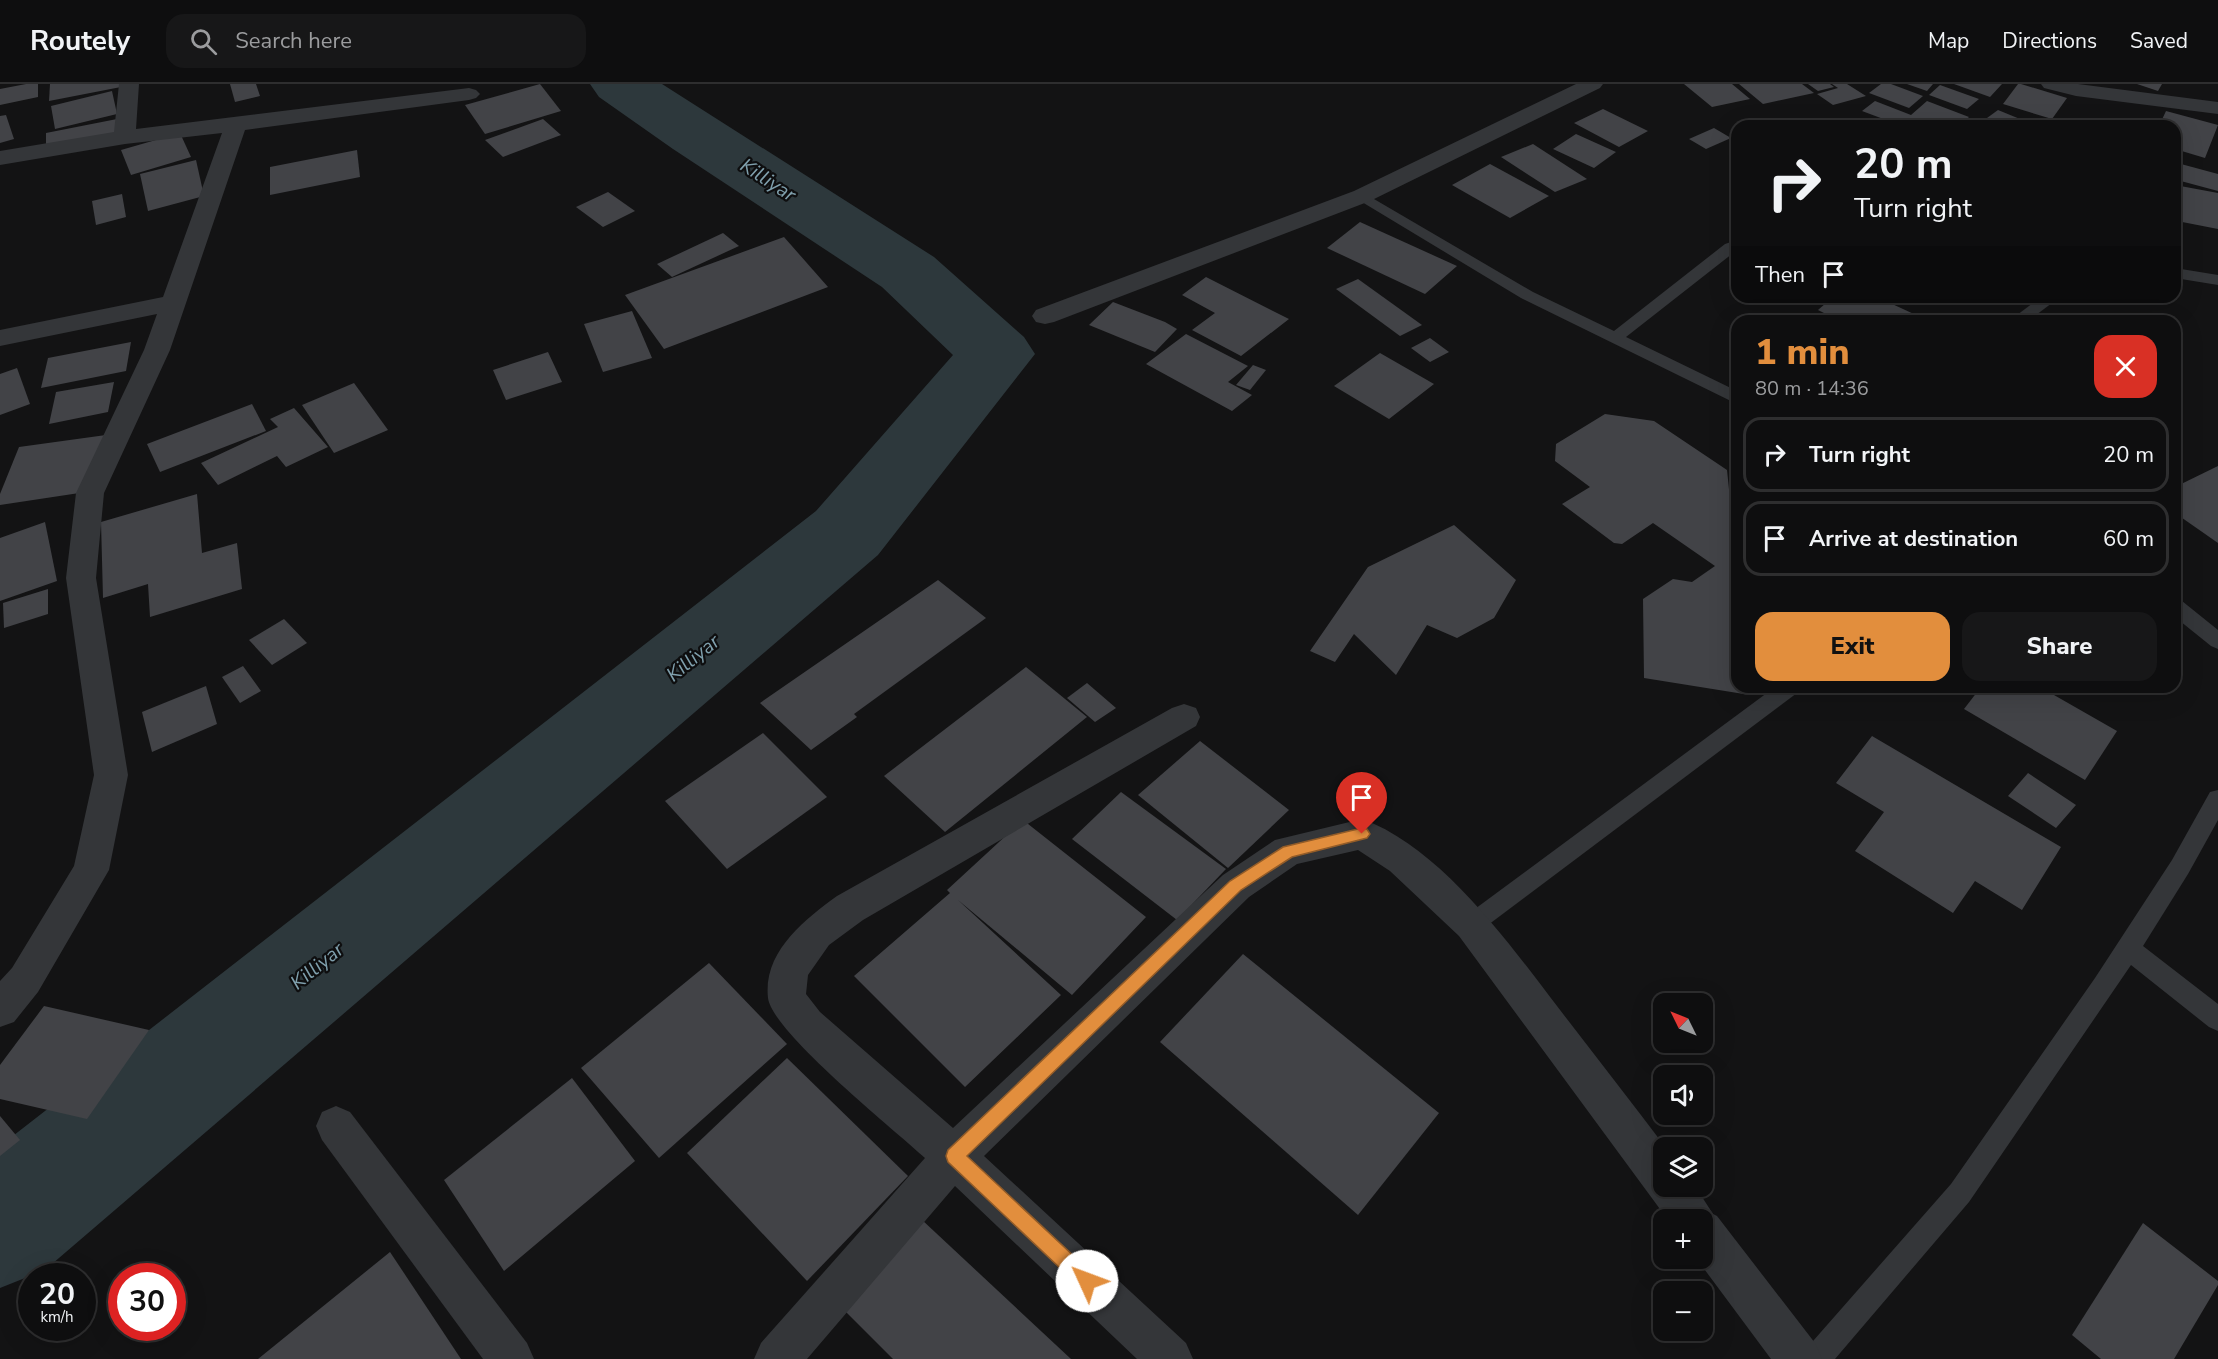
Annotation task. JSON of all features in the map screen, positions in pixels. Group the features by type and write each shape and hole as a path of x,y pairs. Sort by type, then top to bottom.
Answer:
{"street":[{"path":"125,137 129,84"},
{"path":"1045,316 1362,196 1593,84"},
{"path":"2051,84 2076,90 2126,94 2218,108"},
{"path":"0,158 125,137 236,125 469,94"},
{"path":"0,1010 25,980 91,870 111,775 81,578 90,494 157,350 176,302 236,125"},
{"path":"0,338 176,302"},
{"path":"1170,1359 954,1156 806,1024 787,999 789,970 816,933 850,908 1184,717"},
{"path":"777,1359 954,1156 1236,886 1288,851 1362,834 1403,860 1472,924 1653,1164"},
{"path":"336,1126 511,1359"},
{"path":"1713,1246 1799,1359"}],"lane":[{"path":"1362,196 1527,295 1731,395"},
{"path":"1615,338 1731,247"},
{"path":"2181,274 2218,280"},
{"path":"2026,315 2044,303"},
{"path":"2181,611 2218,641"},
{"path":"1472,924 1782,693"},
{"path":"1816,1359 1960,1193 2128,949 2218,799"},
{"path":"2128,949 2218,1019"}],"building":[{"path":"38,84 38,97 0,105 0,89"},
{"path":"50,84 122,84 121,87 49,101"},
{"path":"230,84 256,84 260,96 235,102"},
{"path":"540,84 561,111 485,134 465,105"},
{"path":"1684,84 1732,84 1750,99 1712,107"},
{"path":"1739,84 1802,84 1814,93 1763,104"},
{"path":"1808,84 1830,84 1834,87 1818,91"},
{"path":"1832,84 1847,84 1866,96 1833,105 1817,94 1838,88"},
{"path":"1881,84 1891,84 1923,96 1909,108 1869,93"},
{"path":"1907,84 1933,84 1927,91"},
{"path":"1954,84 2002,84 1990,97"},
{"path":"2018,84 2067,98 2052,119 2003,104"},
{"path":"2137,84 2162,84 2158,91"},
{"path":"1940,85 1979,99 1967,109 1929,95"},
{"path":"112,91 117,114 55,129 51,106"},
{"path":"1875,101 1911,115 1927,101 1969,117 1966,120 1886,120 1862,111"},
{"path":"1603,109 1648,131 1619,147 1574,123"},
{"path":"1998,110 2022,120 1984,120"},
{"path":"2166,111 2218,125 2205,158 2181,151 2181,120 2162,120"},
{"path":"6,115 14,139 0,143 0,116"},
{"path":"117,119 117,134 46,149 46,133"},
{"path":"543,119 561,135 503,157 485,140"},
{"path":"1714,128 1731,138 1706,149 1689,139"},
{"path":"180,133 191,157 131,175 121,150"},
{"path":"1576,134 1616,152 1594,168 1553,149"},
{"path":"1533,144 1587,179 1555,192 1501,157"},
{"path":"357,150 360,177 270,195 270,167"},
{"path":"196,160 204,196 148,211 140,174"},
{"path":"1490,164 1549,196 1510,218 1452,185"},
{"path":"2181,164 2218,174 2218,191 2181,181"},
{"path":"2181,186 2218,193 2218,229 2181,222"},
{"path":"608,192 635,211 603,227 576,207"},
{"path":"122,194 126,217 96,225 92,201"},
{"path":"1360,222 1457,266 1425,294 1327,248"},
{"path":"723,233 739,246 672,277 657,264"},
{"path":"784,237 828,287 664,349 625,295"},
{"path":"1206,277 1289,319 1241,356 1192,330 1215,313 1182,295"},
{"path":"1358,279 1422,325 1400,336 1336,289"},
{"path":"1113,302 1177,329 1155,352 1089,325"},
{"path":"1826,303 1890,303 1916,315 1828,315 1818,310"},
{"path":"632,311 652,358 603,372 584,324"},
{"path":"1186,334 1248,366 1228,382 1252,395 1232,411 1146,364"},
{"path":"1430,338 1449,352 1430,362 1411,348"},
{"path":"131,342 126,371 41,388 48,358"},
{"path":"548,352 562,382 506,400 493,370"},
{"path":"1380,353 1434,384 1389,419 1334,386"},
{"path":"1253,365 1266,370 1250,390 1236,385"},
{"path":"17,368 30,404 0,415 0,374"},
{"path":"114,382 108,412 49,424 56,392"},
{"path":"354,383 388,430 334,453 302,405"},
{"path":"252,404 266,431 160,472 147,444"},
{"path":"294,408 328,447 286,467 277,456 218,485 201,463 278,427 270,419"},
{"path":"1605,414 1654,421 1727,470 1731,500 1731,692 1644,678 1643,599 1673,579 1692,582 1715,566 1653,523 1622,544 1614,543 1562,504 1590,487 1555,461 1556,444"},
{"path":"106,435 86,492 0,505 0,494 19,447"},
{"path":"2218,466 2218,543 2181,517 2181,484"},
{"path":"197,494 202,553 237,543 242,589 150,617 148,584 103,598 101,522"},
{"path":"45,522 57,581 0,601 0,538"},
{"path":"1454,525 1516,580 1494,618 1457,638 1427,625 1396,675 1354,634 1335,662 1310,651 1368,567"},
{"path":"938,580 986,618 854,714 857,717 811,750 760,703"},
{"path":"48,589 48,614 4,628 3,603"},
{"path":"284,619 307,643 272,665 249,640"},
{"path":"243,666 261,691 240,703 222,677"},
{"path":"1026,667 1087,717 945,832 884,776"},
{"path":"1087,683 1116,708 1095,722 1067,698"},
{"path":"206,686 217,724 152,752 142,712"},
{"path":"1976,693 2050,693 2117,731 2085,780 1964,709"},
{"path":"763,733 827,797 727,869 665,801"},
{"path":"1872,736 2061,847 2022,910 1975,881 1953,913 1855,851 1884,812 1836,783"},
{"path":"1200,741 1289,810 1228,868 1138,795"},
{"path":"2028,773 2076,805 2056,828 2008,796"},
{"path":"1121,792 1226,869 1177,920 1072,839"},
{"path":"1023,820 1146,917 1072,995 958,900 1061,995 965,1087 854,976 950,893 947,890"},
{"path":"1243,954 1439,1113 1358,1215 1160,1042"},
{"path":"709,963 787,1044 659,1158 581,1068"},
{"path":"44,1006 149,1030 87,1119 0,1099 0,1065"},
{"path":"787,1058 908,1176 807,1281 687,1153"},
{"path":"572,1078 635,1161 504,1271 444,1180"},
{"path":"0,1116 20,1140 0,1156"},
{"path":"921,1219 1071,1359 893,1359 843,1309"},
{"path":"2143,1223 2218,1281 2218,1285 2174,1359 2101,1359 2072,1335"},
{"path":"390,1252 461,1359 258,1359"}],"waterway":[{"name":"Killiyar","path":"0,1225 847,533 997,354 908,272 621,84"}],"route":[{"path":"1087,1281 954,1156 1236,886 1288,851 1362,834"}]}
